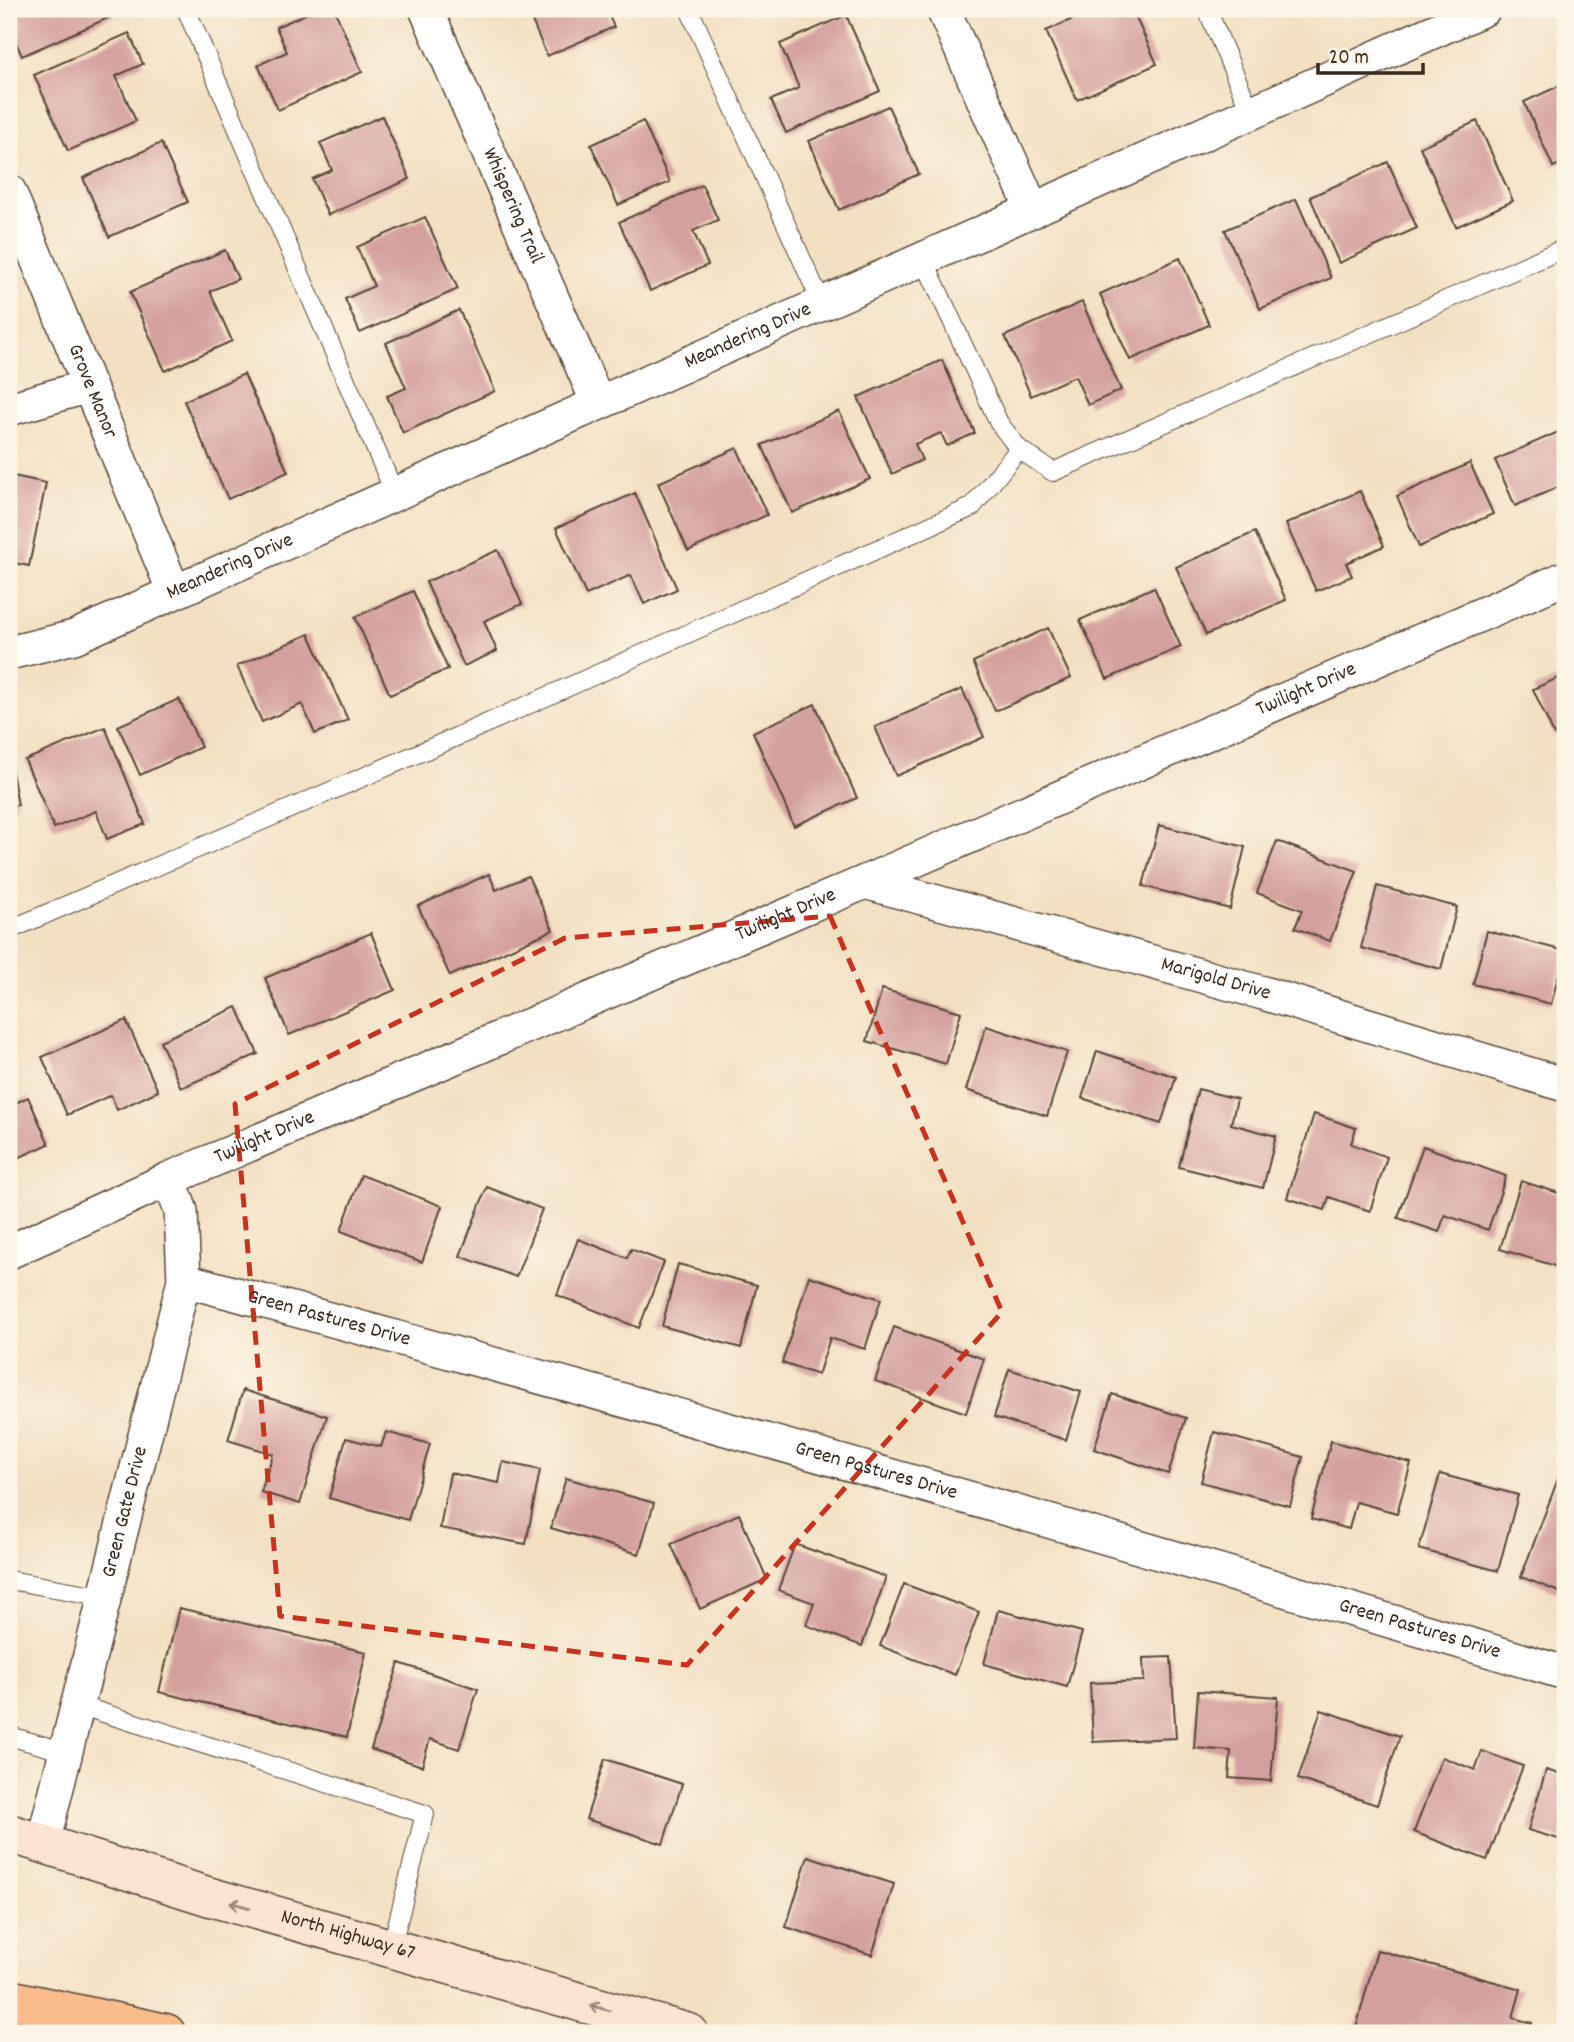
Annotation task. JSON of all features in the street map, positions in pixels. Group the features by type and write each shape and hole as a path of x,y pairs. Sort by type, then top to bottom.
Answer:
{"highway":[{"path":"9,1999 166,2033"},
{"path":"9,2017 60,2033"}],"main road":[{"name":"North Highway 67","path":"26,1838 207,1896 689,2033"}],"street":[{"name":"Whispering Trail","path":"426,9 598,403"},
{"path":"943,9 1033,211"},
{"name":"Meandering Drive","path":"9,653 74,637 1033,211 1476,10"},
{"name":"Grove Manor","path":"9,191 174,592"},
{"path":"9,409 89,386"},
{"name":"Twilight Drive","path":"9,1252 169,1179 865,882 1565,578"},
{"name":"Marigold Drive","path":"865,882 1263,993 1565,1085"},
{"name":"Green Gate Drive","path":"26,1838 66,1752 184,1280 181,1211 169,1179"},
{"name":"Green Pastures Drive","path":"184,1280 572,1384 1254,1580 1565,1673"}],"lane":[{"path":"186,9 395,494"},
{"path":"689,9 822,304"},
{"path":"1207,9 1251,113"},
{"path":"923,258 999,423 1019,449 1053,472 1565,248"},
{"path":"9,930 456,737 972,507 1019,449"},
{"path":"9,1580 105,1597"},
{"path":"78,1705 425,1814 391,1949"},
{"path":"9,1735 66,1752"}],"highlighted area":[{"path":"830,916 1002,1312 687,1665 280,1616 235,1104 565,938"}],"building":[{"path":"9,9 124,11 22,56 9,27"},
{"path":"317,9 334,9 362,72 278,110 258,65 287,52 276,27"},
{"path":"527,9 606,9 614,27 547,56"},
{"path":"1038,9 1055,9 1041,15"},
{"path":"1095,9 1132,9 1157,64 1077,100 1046,31"},
{"path":"846,15 880,91 786,133 771,100 799,88 780,44"},
{"path":"129,33 143,64 116,76 136,121 68,151 34,75"},
{"path":"1565,83 1565,162 1553,167 1524,102"},
{"path":"888,106 919,174 839,210 809,141"},
{"path":"382,116 410,179 328,215 312,179 332,170 320,143"},
{"path":"643,121 670,182 618,205 591,145"},
{"path":"1477,121 1513,201 1456,227 1420,147"},
{"path":"161,143 188,202 109,237 83,178"},
{"path":"1388,162 1417,228 1339,263 1310,197"},
{"path":"702,185 718,220 693,231 708,265 650,291 619,222"},
{"path":"1296,199 1331,278 1260,309 1225,230"},
{"path":"425,217 458,289 360,333 345,299 374,286 357,247"},
{"path":"225,250 238,279 210,291 232,341 165,371 130,292"},
{"path":"1180,258 1209,325 1130,360 1100,294"},
{"path":"1082,302 1121,390 1088,405 1075,376 1031,396 1005,336"},
{"path":"459,310 495,391 403,433 387,396 406,388 386,343"},
{"path":"942,360 975,433 947,446 941,433 915,444 922,460 892,474 858,397"},
{"path":"244,374 288,472 228,499 184,401"},
{"path":"839,411 870,479 792,513 762,445"},
{"path":"1565,429 1565,484 1515,506 1495,460"},
{"path":"737,448 767,515 688,551 658,483"},
{"path":"1470,463 1493,514 1419,547 1397,496"},
{"path":"9,475 46,483 29,566 9,562"},
{"path":"1360,491 1384,546 1346,563 1352,576 1316,591 1286,524"},
{"path":"635,493 677,589 644,604 631,575 586,595 556,528"},
{"path":"1255,532 1286,600 1206,635 1176,567"},
{"path":"498,550 522,604 484,621 497,651 464,666 426,582"},
{"path":"1154,587 1181,647 1107,679 1080,620"},
{"path":"413,591 448,669 390,695 355,617"},
{"path":"1048,628 1071,678 995,711 973,662"},
{"path":"309,634 348,720 315,734 302,704 262,722 237,666"},
{"path":"1565,675 1565,730 1554,735 1533,689"},
{"path":"962,689 984,737 896,776 875,727"},
{"path":"179,699 201,747 140,775 118,726"},
{"path":"815,704 857,798 794,826 753,732"},
{"path":"105,727 145,824 107,839 96,811 54,828 25,760"},
{"path":"9,755 18,805 9,806"},
{"path":"1159,825 1245,847 1230,909 1143,886"},
{"path":"1277,841 1357,871 1330,941 1295,928 1302,910 1257,893"},
{"path":"489,874 496,890 528,876 553,930 450,976 418,906"},
{"path":"1377,886 1457,907 1441,969 1361,948"},
{"path":"1487,931 1565,951 1551,1004 1473,984"},
{"path":"371,933 395,990 289,1035 265,978"},
{"path":"882,989 961,1012 946,1064 867,1041"},
{"path":"237,1007 258,1054 181,1088 160,1041"},
{"path":"126,1020 158,1091 117,1110 111,1095 67,1115 42,1057"},
{"path":"986,1026 1067,1052 1047,1116 966,1090"},
{"path":"1097,1051 1176,1077 1161,1124 1082,1098"},
{"path":"1198,1089 1237,1099 1231,1124 1276,1136 1263,1188 1179,1167"},
{"path":"28,1097 49,1144 9,1162 9,1106"},
{"path":"1314,1114 1356,1128 1351,1144 1387,1157 1370,1211 1329,1197 1325,1210 1287,1198"},
{"path":"1423,1146 1506,1176 1488,1230 1445,1215 1439,1232 1398,1218"},
{"path":"361,1175 442,1206 422,1262 341,1231"},
{"path":"1521,1181 1565,1195 1565,1269 1500,1249"},
{"path":"487,1187 542,1209 516,1277 460,1256"},
{"path":"578,1239 627,1258 631,1249 664,1262 639,1328 557,1295"},
{"path":"678,1264 757,1285 741,1348 662,1326"},
{"path":"809,1276 881,1299 865,1349 830,1338 818,1375 782,1363"},
{"path":"894,1327 984,1359 966,1413 875,1381"},
{"path":"1009,1369 1081,1392 1066,1440 994,1417"},
{"path":"243,1390 327,1416 300,1504 261,1492 273,1454 228,1440"},
{"path":"1112,1394 1186,1418 1168,1474 1094,1449"},
{"path":"386,1432 430,1444 408,1520 329,1498 346,1438 381,1447"},
{"path":"1214,1432 1303,1457 1290,1506 1201,1482"},
{"path":"1331,1441 1411,1463 1397,1513 1356,1502 1349,1529 1311,1519"},
{"path":"503,1462 540,1470 526,1544 440,1528 450,1473 499,1483"},
{"path":"1561,1471 1565,1472 1565,1577 1559,1592 1521,1577"},
{"path":"1440,1474 1518,1495 1498,1571 1419,1549"},
{"path":"566,1478 654,1503 639,1554 551,1528"},
{"path":"739,1514 767,1579 700,1609 671,1544"},
{"path":"795,1544 886,1577 862,1646 806,1625 814,1603 778,1590"},
{"path":"904,1584 979,1612 955,1675 880,1646"},
{"path":"179,1608 366,1652 347,1737 159,1692"},
{"path":"998,1610 1082,1632 1067,1687 984,1664"},
{"path":"1171,1657 1176,1738 1093,1742 1090,1683 1144,1681 1143,1658"},
{"path":"399,1663 478,1689 459,1749 430,1739 422,1766 371,1749"},
{"path":"1198,1691 1278,1697 1271,1781 1229,1778 1231,1751 1194,1748"},
{"path":"1321,1710 1400,1736 1377,1805 1298,1779"},
{"path":"1482,1751 1523,1766 1487,1860 1414,1832 1442,1757 1475,1770"},
{"path":"605,1759 682,1784 663,1844 586,1819"},
{"path":"1546,1770 1565,1776 1565,1841 1528,1830"},
{"path":"808,1856 894,1884 872,1955 786,1927"},
{"path":"1377,1950 1521,1989 1513,2018 1532,2023 1529,2033 1355,2032"}]}
